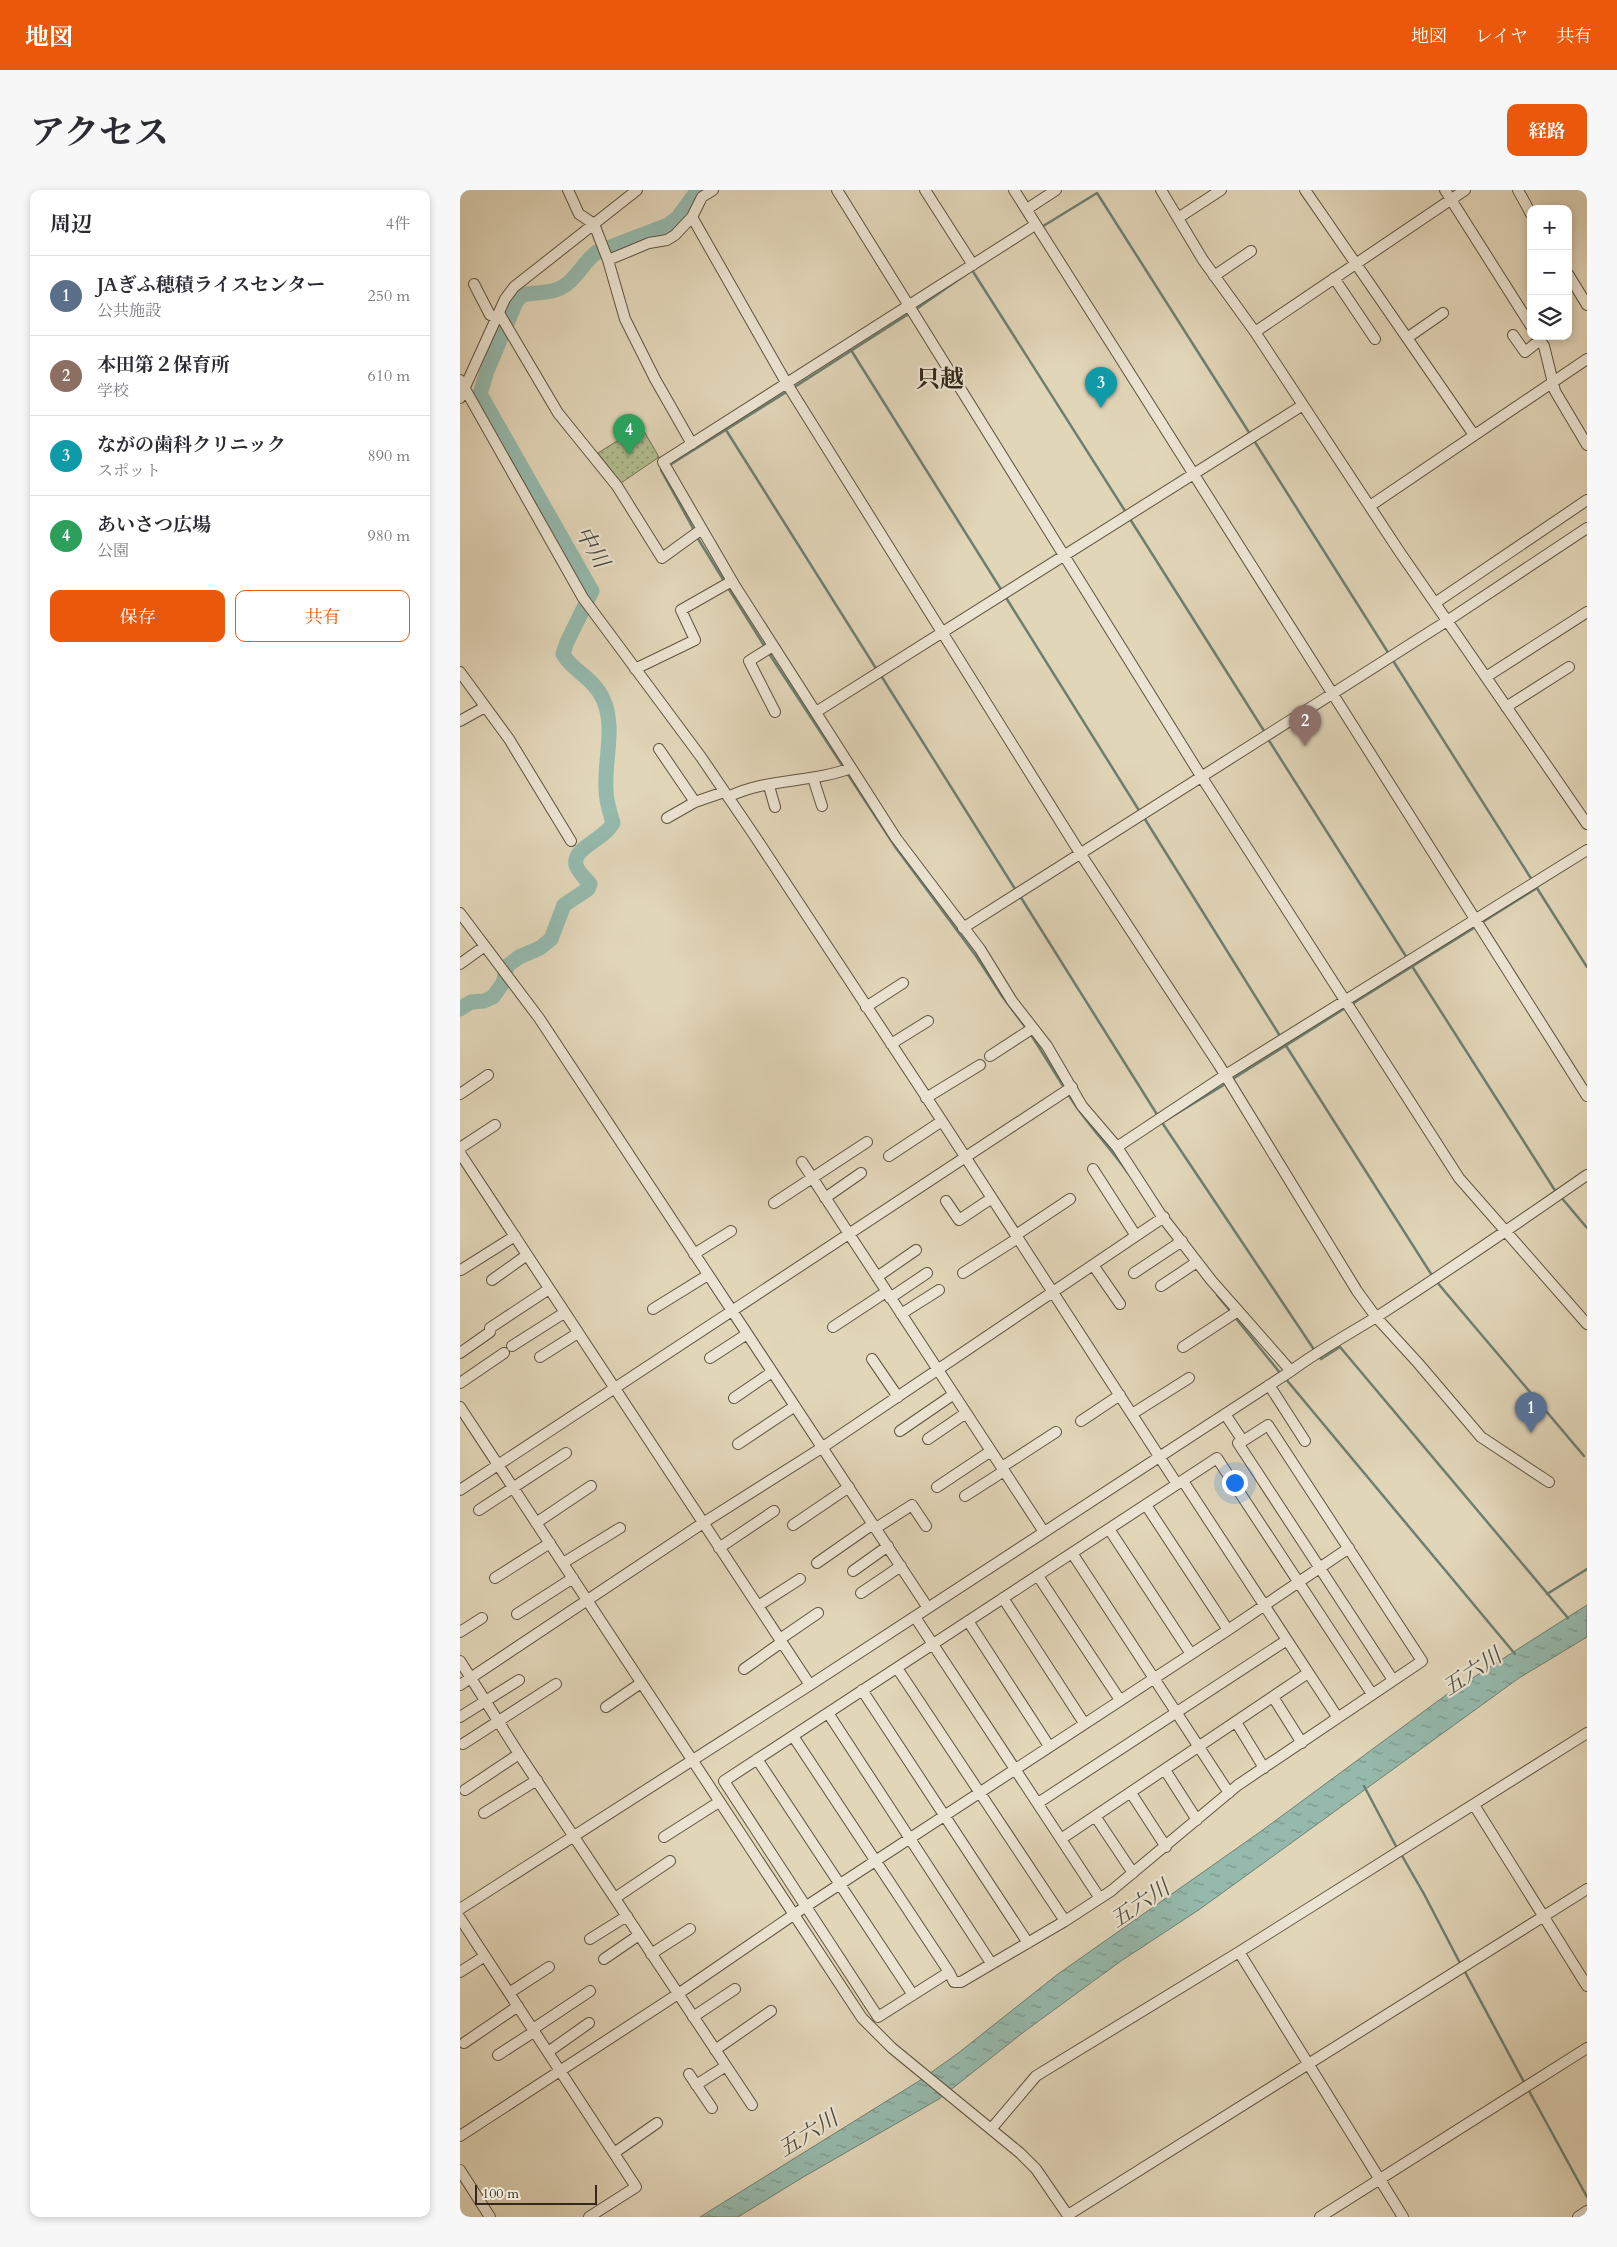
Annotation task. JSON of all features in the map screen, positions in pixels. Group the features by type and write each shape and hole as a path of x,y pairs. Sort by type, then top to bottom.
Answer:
{"street":[{"path":"568,190 579,214 594,224 608,260 625,319 655,379 692,444"},
{"path":"460,398 463,384 514,287 637,190"},
{"path":"608,260 649,243 667,240 692,217 700,194 713,190"},
{"path":"837,190 1201,776 1459,1178 1587,1324"},
{"path":"925,190 973,265"},
{"path":"1014,190 1473,919 1587,1096"},
{"path":"1026,209 1056,190"},
{"path":"1161,190 1214,276 1255,332 1447,621 1587,824"},
{"path":"1178,218 1221,190"},
{"path":"1305,190 1474,435"},
{"path":"1445,190 1527,320"},
{"path":"1255,332 1465,190"},
{"path":"1518,190 1527,207"},
{"path":"692,217 787,384 1080,853 1224,1076 1357,1291 1376,1317 1418,1363 1480,1437 1549,1482"},
{"path":"1035,225 663,462 732,581 816,712 847,769 896,838 980,949 1012,1001 1047,1046 1082,1106 1117,1147 1197,1262 1291,1371"},
{"path":"1214,276 1251,251"},
{"path":"1334,278 1375,339"},
{"path":"1572,281 1587,305"},
{"path":"474,284 490,316 498,315"},
{"path":"1407,338 1443,313"},
{"path":"498,315 558,413 617,486 662,558 702,529"},
{"path":"1512,335 1525,352 1536,340"},
{"path":"1540,340 1544,346 1552,383 1587,445"},
{"path":"1370,506 1587,359"},
{"path":"463,384 583,598 702,757 1132,1414 1264,1605 1338,1718"},
{"path":"816,712 1303,405"},
{"path":"1435,603 1587,500"},
{"path":"963,928 1447,621 1587,528"},
{"path":"635,669 695,640 681,610 732,581"},
{"path":"1486,677 1587,612"},
{"path":"773,646 749,661 775,712"},
{"path":"1506,707 1569,667"},
{"path":"460,672 509,739 571,841"},
{"path":"460,721 484,707"},
{"path":"659,749 695,802"},
{"path":"667,818 695,802 743,790 813,778 847,769"},
{"path":"813,778 822,806"},
{"path":"769,786 775,807"},
{"path":"1117,1147 1224,1076 1346,1002 1473,919 1587,850"},
{"path":"460,913 539,1018 928,1608"},
{"path":"460,964 485,946"},
{"path":"866,1007 903,983"},
{"path":"891,1044 928,1021"},
{"path":"990,1056 1033,1028"},
{"path":"926,1098 980,1065"},
{"path":"460,1094 488,1075"},
{"path":"460,1490 1072,1087"},
{"path":"889,1156 942,1122"},
{"path":"460,1148 495,1125"},
{"path":"774,1204 867,1142"},
{"path":"460,1153 810,1685"},
{"path":"802,1162 1044,1532"},
{"path":"1093,1169 1136,1236"},
{"path":"825,1198 861,1172"},
{"path":"460,1910 915,1617 1291,1371 1317,1351 1376,1317 1507,1231 1587,1175"},
{"path":"946,1201 959,1220 992,1198"},
{"path":"963,1273 1070,1198"},
{"path":"460,1684 703,1523 823,1447 1164,1217"},
{"path":"694,1254 730,1230"},
{"path":"461,1270 515,1236"},
{"path":"1134,1272 1182,1241"},
{"path":"876,1277 916,1250"},
{"path":"492,1280 527,1255"},
{"path":"1161,1286 1197,1262"},
{"path":"1093,1265 1120,1304"},
{"path":"833,1327 927,1273"},
{"path":"653,1308 708,1275"},
{"path":"460,1353 490,1332 490,1328 549,1289"},
{"path":"901,1314 939,1290"},
{"path":"1182,1347 1238,1311"},
{"path":"460,1383 564,1312"},
{"path":"540,1357 578,1333"},
{"path":"710,1358 747,1334"},
{"path":"872,1359 898,1397"},
{"path":"734,1398 772,1372"},
{"path":"1132,1414 1189,1378"},
{"path":"1269,1385 1305,1441"},
{"path":"900,1430 954,1394"},
{"path":"1081,1421 1120,1395"},
{"path":"738,1444 796,1406"},
{"path":"460,1407 862,2018 892,2048 988,2125 1036,2169 1069,2216 1587,1889"},
{"path":"928,1439 966,1413"},
{"path":"1225,1414 1242,1441"},
{"path":"793,1736 954,1982 961,1982 1064,1922 1099,1897 1111,1891 1229,1792 1422,1661 1268,1425 1238,1443 1394,1680"},
{"path":"965,1496 1056,1432"},
{"path":"937,1487 991,1451"},
{"path":"479,1510 566,1453"},
{"path":"949,1972 878,2017 724,1781 1217,1458 1372,1694"},
{"path":"536,1523 591,1486"},
{"path":"793,1525 849,1487"},
{"path":"817,1562 912,1505 926,1526"},
{"path":"1146,1505 1228,1630"},
{"path":"719,1548 774,1511"},
{"path":"563,1563 620,1528"},
{"path":"1109,1529 1191,1654"},
{"path":"496,1578 550,1543"},
{"path":"853,1570 888,1546"},
{"path":"460,2136 678,1994 805,1906 1084,1722 1228,1630 1349,1548"},
{"path":"1072,1553 1229,1792"},
{"path":"861,1593 901,1566"},
{"path":"1038,1576 1120,1700"},
{"path":"517,1614 573,1578"},
{"path":"758,1606 800,1579"},
{"path":"1003,1598 1084,1722"},
{"path":"744,1669 818,1613"},
{"path":"915,1617 1099,1897"},
{"path":"460,1632 482,1618"},
{"path":"968,1621 1049,1746"},
{"path":"1038,1803 1287,1640"},
{"path":"460,1661 752,2105"},
{"path":"897,1668 1064,1922"},
{"path":"1061,1839 1308,1674"},
{"path":"460,1717 520,1680"},
{"path":"606,1707 641,1683"},
{"path":"463,1744 556,1684"},
{"path":"862,1690 1028,1943"},
{"path":"1273,1697 1302,1743"},
{"path":"828,1713 991,1963"},
{"path":"1236,1722 1264,1768"},
{"path":"988,2125 1036,2076 1239,1952 1587,1733"},
{"path":"466,1790 520,1754"},
{"path":"757,1759 913,1995"},
{"path":"1165,1770 1197,1820"},
{"path":"484,1814 537,1780"},
{"path":"1131,1793 1166,1846"},
{"path":"664,1838 719,1802"},
{"path":"1474,1805 1587,1986"},
{"path":"1095,1816 1133,1873"},
{"path":"615,1898 670,1861"},
{"path":"590,1940 626,1916"},
{"path":"460,1918 636,2186 589,2217"},
{"path":"651,1954 690,1929"},
{"path":"604,1959 639,1935"},
{"path":"1239,1952 1403,2217"},
{"path":"460,1972 485,1956"},
{"path":"509,1993 549,1967"},
{"path":"693,2016 735,1990"},
{"path":"498,2055 590,1991"},
{"path":"464,2043 518,2006"},
{"path":"715,2050 771,2012"},
{"path":"548,2052 589,2023"},
{"path":"1320,2217 1587,2048"},
{"path":"696,2085 726,2066"},
{"path":"689,2074 712,2108"},
{"path":"614,2153 657,2123"},
{"path":"460,2170 490,2217"},
{"path":"1578,2217 1587,2211"}],"green space":[{"path":"641,426 659,457 621,483 598,453"}],"water":[{"path":"1587,1605 1587,1637 1519,1678 1200,1909 1121,1961 1025,2031 939,2099 738,2217 700,2217 919,2081 957,2054 1058,1974 1260,1832 1446,1695"}],"waterway":[{"name":"中川","path":"460,1009 471,1002 484,1001 493,997 503,983 507,966 519,957 540,948 551,939 564,905 588,889 590,884 580,873 576,865 576,859 584,848 609,829 613,823 606,794 609,732 607,710 603,699 594,685 571,665 563,654 592,591 480,394 487,371 516,302 522,295 560,289 569,283 597,252 668,225 678,217 698,190"},
{"path":"1040,228 1097,193 1250,434"},
{"path":"972,270 1127,514"},
{"path":"915,310 968,273"},
{"path":"793,388 910,313"},
{"path":"851,350 1002,591"},
{"path":"668,466 788,391"},
{"path":"726,430 877,670"},
{"path":"1253,439 1389,654"},
{"path":"663,469 661,470 695,532"},
{"path":"1130,519 1266,734"},
{"path":"697,537 724,581"},
{"path":"727,586 765,647"},
{"path":"1005,596 1140,812"},
{"path":"768,652 844,768"},
{"path":"1392,659 1532,880"},
{"path":"880,674 1017,892"},
{"path":"1268,739 1407,958"},
{"path":"847,773 896,848 976,956 1026,1028"},
{"path":"1143,816 1280,1036"},
{"path":"1535,885 1587,967"},
{"path":"1481,923 1537,888"},
{"path":"1020,896 1158,1116"},
{"path":"1352,1004 1477,926"},
{"path":"1410,963 1556,1192"},
{"path":"1231,1080 1347,1007"},
{"path":"1030,1033 1065,1089"},
{"path":"1283,1041 1433,1277"},
{"path":"1163,1122 1227,1083"},
{"path":"1068,1094 1128,1173"},
{"path":"1161,1121 1315,1351"},
{"path":"1560,1196 1587,1228"},
{"path":"1436,1281 1584,1456"},
{"path":"1217,1295 1231,1312"},
{"path":"1234,1316 1281,1374"},
{"path":"1318,1355 1321,1359 1340,1347 1568,1618"},
{"name":"五六川","path":"1285,1378 1515,1654"},
{"path":"1547,1594 1587,1569"},
{"path":"1364,1786 1398,1850"},
{"path":"1401,1854 1461,1965"},
{"path":"1464,1970 1525,2084"},
{"path":"1528,2089 1587,2197"}],"place":[{"name":"ながの歯科クリニック","path":"1101,408"},
{"name":"あいさつ広場","path":"629,455"},
{"name":"本田第２保育所","path":"1305,746"},
{"name":"JAぎふ穂積ライスセンター","path":"1531,1433"}],"district":[{"name":"只越","path":"940,379"}]}
